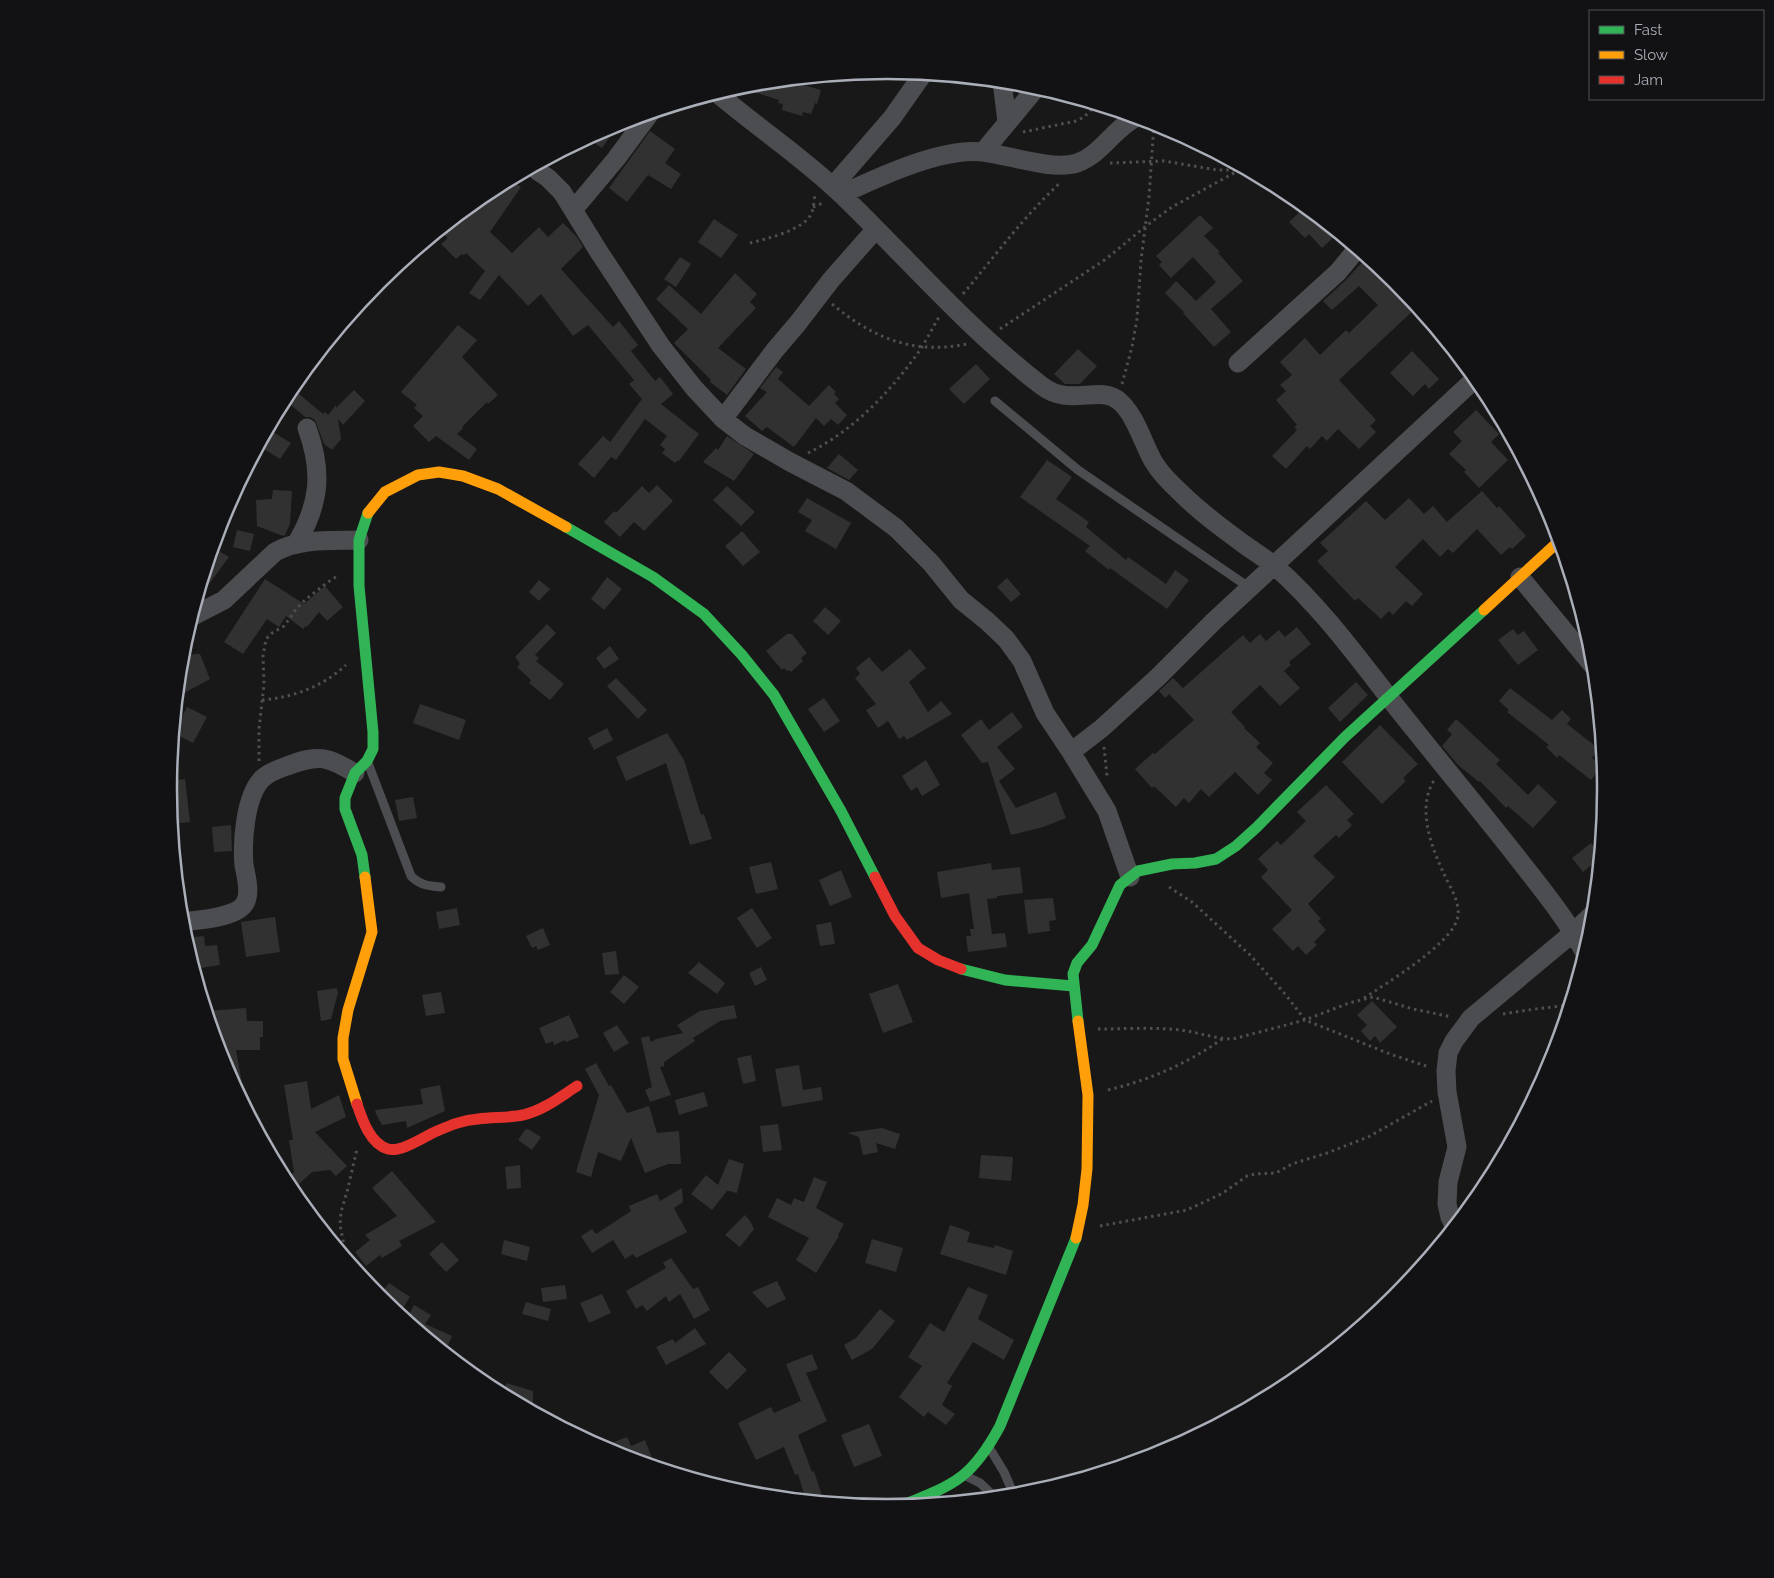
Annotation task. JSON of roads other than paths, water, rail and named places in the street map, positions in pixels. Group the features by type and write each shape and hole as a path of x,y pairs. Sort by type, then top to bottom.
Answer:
{"street":[{"path":"832,185 892,118 920,80"},
{"path":"1003,88 1007,122"},
{"path":"988,146 1032,93"},
{"path":"723,98 832,185 952,306 1046,389 1057,395 1068,397 1106,394 1119,400 1128,412 1155,464 1168,481 1190,503 1221,528 1274,566 1342,638 1527,870 1574,932 1580,943"},
{"path":"832,185 878,177 944,156 988,146 1029,161 1057,164 1076,163 1088,157 1129,121"},
{"path":"574,210 643,122"},
{"path":"538,171 562,192 599,252 662,346 694,388 723,419 745,436 846,491 896,528 930,563 961,600 1006,639 1022,661 1045,713 1107,811 1130,877"},
{"path":"723,419 820,294 875,230"},
{"path":"1238,363 1338,272 1353,254"},
{"path":"1071,752 1102,728 1470,383"},
{"path":"296,544 309,517 318,487 316,458 307,428"},
{"path":"577,1086 549,1105 523,1115 475,1119 456,1123 402,1148 390,1150 383,1147 373,1138 363,1122 343,1059 343,1038 350,1002 372,932 362,855 345,809 345,798 373,749 359,586 359,540 367,515 385,492 418,474 439,472 463,476 498,489 653,577 704,614 742,655 774,695 841,810 895,916 918,948 938,960 958,968 1006,980 1073,986"},
{"path":"199,613 224,600 275,552 284,547 312,541 359,540"},
{"path":"920,1498 941,1490 965,1475 976,1465 989,1447 1000,1426 1076,1240 1083,1205 1087,1169 1088,1095 1073,974 1078,963 1092,945 1120,885 1138,871 1216,858 1236,846 1345,738 1554,546"},
{"path":"1520,577 1585,656"},
{"path":"189,921 234,912 245,904 248,894 242,848 244,830 254,790 262,779 276,770 307,758 322,757 361,767"},
{"path":"1451,1219 1448,1204 1448,1182 1457,1147 1447,1092 1446,1071 1448,1053 1454,1040 1471,1018 1585,922"}],"lane":[{"path":"995,401 1078,470 1250,588"},
{"path":"361,767 411,876 418,883 426,886 441,887"},
{"path":"989,1447 1004,1472 1011,1488"},
{"path":"965,1475 980,1483 990,1492"}]}
